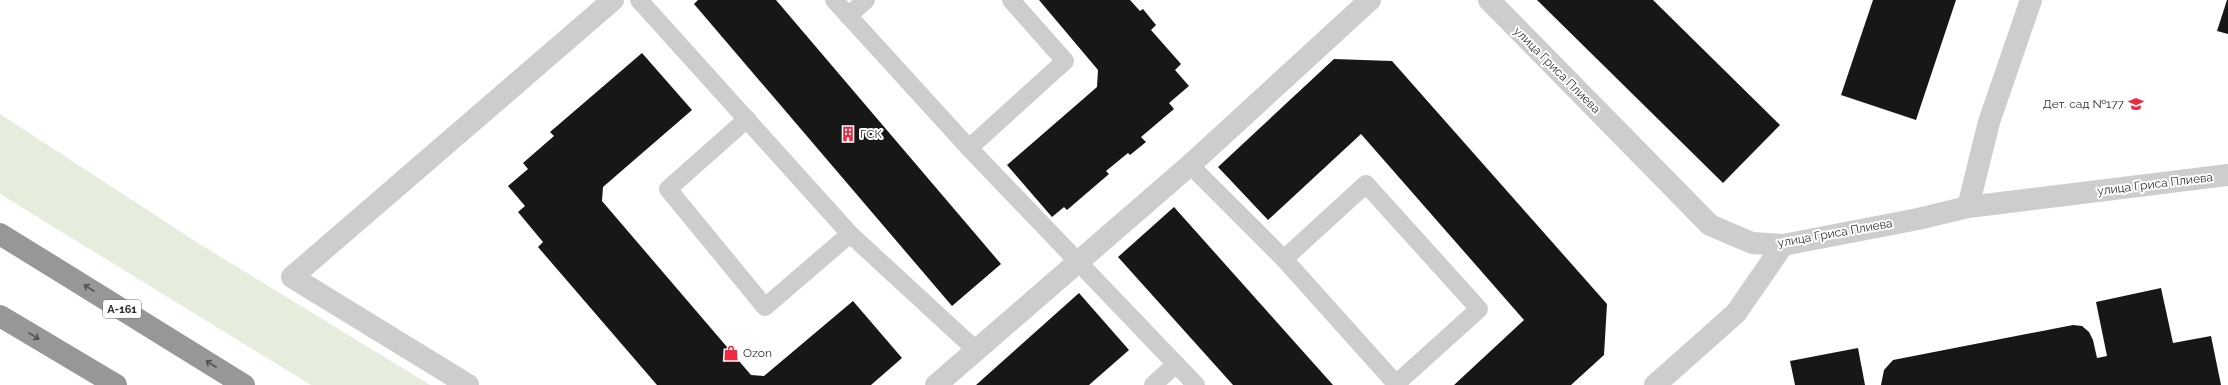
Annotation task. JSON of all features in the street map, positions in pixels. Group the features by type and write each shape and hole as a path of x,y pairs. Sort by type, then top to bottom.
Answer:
{"highway":[{"name":"А-161","path":"0,234 244,385"},
{"path":"0,316 116,385"}],"street":[{"path":"468,385 292,277 613,0"},
{"path":"936,385 1080,262 1190,165 1370,0"},
{"name":"улица Гриса Плиева","path":"1489,0 1710,225 1752,243 1782,245 1918,219 1968,207 2228,175"},
{"path":"1968,207 1989,122 2031,0"},
{"path":"1655,385 1736,313 1782,245"}],"lane":[{"path":"639,0 748,119 850,234 976,351"},
{"path":"834,0 969,148 1080,262 1196,385"},
{"path":"848,16 866,0"},
{"path":"969,148 1065,61 1011,0"},
{"path":"748,119 668,189 765,307 850,234"},
{"path":"1190,165 1284,259 1397,384 1479,309 1366,184 1284,259"},
{"path":"1153,385 1176,364"}],"green space":[{"path":"0,114 198,243 430,385 311,385 0,194"}],"building":[{"name":"ГСК","path":"698,0 776,0 1001,264 952,306 694,4"},
{"path":"1039,0 1130,0 1140,11 1143,9 1156,25 1151,30 1181,64 1175,70 1189,86 1169,103 1174,109 1141,137 1146,142 1130,155 1128,153 1106,171 1109,174 1067,210 1064,207 1052,217 1007,165 1097,87 1098,70"},
{"path":"1537,0 1653,0 1780,125 1723,183"},
{"path":"1873,0 1956,0 1916,120 1841,95"},
{"path":"2228,0 2228,34 2217,31"},
{"path":"642,53 692,110 603,187 602,201 751,375 764,376 853,301 902,358 871,385 657,385 538,247 543,242 518,212 525,206 508,186 528,169 523,163 554,136 550,132"},
{"path":"1334,59 1392,61 1607,304 1604,355 1571,385 1454,385 1524,320 1361,134 1268,220 1218,167"},
{"path":"1174,207 1333,385 1233,385 1118,257"},
{"path":"2161,288 2173,343 2211,336 2221,385 1881,385 1884,370 1893,360 2073,325 2082,326 2089,332 2093,340 2097,358 2107,356 2096,302"},
{"path":"1079,293 1129,350 1089,385 976,385"},
{"path":"1858,348 1865,385 1795,385 1790,361"}],"place":[{"name":"Дет. сад №177","path":"2136,104"},
{"name":"ГСК","path":"848,134"},
{"name":"Ozon","path":"731,353"}]}
